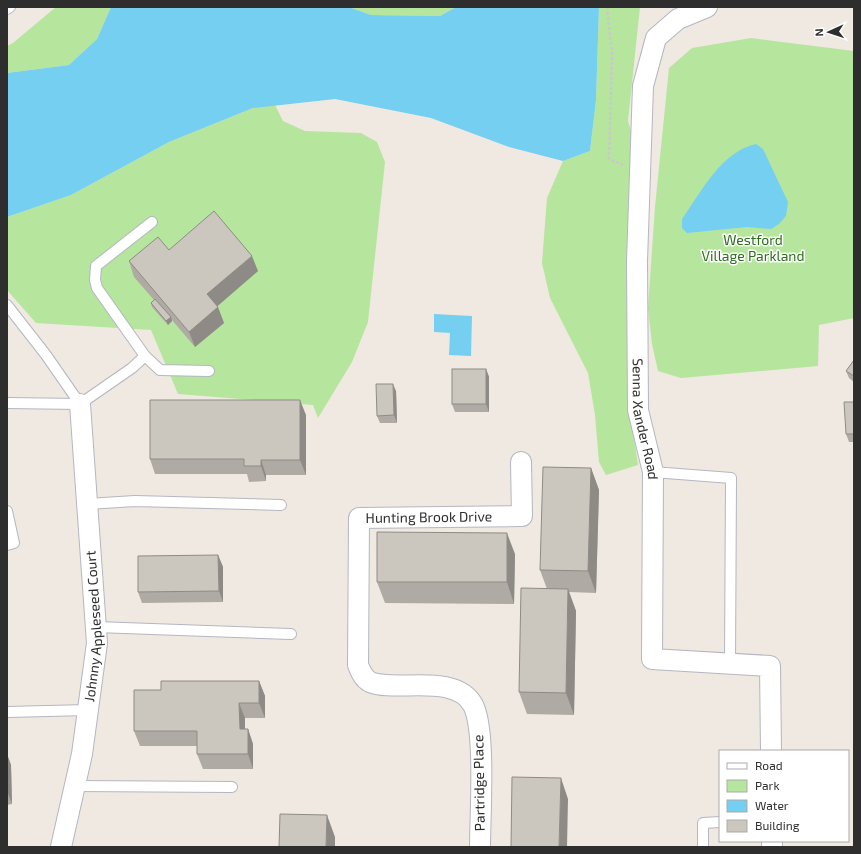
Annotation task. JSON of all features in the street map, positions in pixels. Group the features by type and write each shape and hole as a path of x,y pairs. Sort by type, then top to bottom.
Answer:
{"street":[{"name":"Senna Xander Road","path":"706,7 678,19 656,38 643,86 637,262 638,410 652,472 652,659 770,666 771,750"},
{"name":"Johnny Appleseed Court","path":"61,847 82,754 97,643 80,404"},
{"name":"Hunting Brook Drive","path":"358,665 359,518 522,516 521,462"},
{"name":"Partridge Place","path":"358,665 362,675 369,681 379,684 415,684 449,688 464,695 473,705 478,723 480,741 480,847"}],"lane":[{"path":"152,222 96,266 95,280 97,288 145,356 160,370 209,371"},
{"path":"7,305 46,355 80,404"},
{"path":"7,403 80,404 132,368 145,356"},
{"path":"652,472 731,478 730,664"},
{"path":"87,504 135,501 281,505"},
{"path":"7,511 14,543 7,544"},
{"path":"96,627 291,634"},
{"path":"7,712 88,710"},
{"path":"75,786 232,788"},
{"path":"703,847 703,823 719,822"}],"path":[{"path":"607,7 612,54 609,159 640,172"}],"green space":[{"path":"56,7 111,7 97,39 69,65 7,73 7,46 13,43"},
{"path":"349,7 456,7 440,16 371,15"},
{"path":"599,7 640,7 628,121 634,141 627,392 638,465 606,475 599,462 595,415 588,373 550,298 542,263 547,198 563,161 590,151 596,100"},
{"name":"Westford Village Parkland","path":"751,38 854,51 854,318 819,325 818,366 681,378 658,371 652,344 648,308 655,207 669,68 692,48"},
{"path":"275,105 283,121 305,131 361,133 377,142 385,162 368,322 352,362 318,418 313,405 178,394 151,330 36,323 7,290 7,217 71,195 169,142 253,108"}],"water":[{"path":"111,7 349,7 371,15 440,16 456,7 599,7 596,100 590,151 563,161 509,147 431,118 335,99 253,108 169,142 71,195 7,217 7,73 69,65 97,39"},
{"path":"756,144 763,149 788,202 786,216 779,224 771,229 747,227 687,233 682,228 682,219 713,174 732,155 744,148"},
{"path":"434,314 472,316 471,356 449,355 450,333 434,332"}],"building":[{"path":"214,211 252,256 207,294 218,307 189,332 129,261 158,237 169,250"},
{"path":"155,299 171,317 166,321 151,303"},
{"path":"854,360 854,376 846,371"},
{"path":"452,369 486,369 486,404 452,404"},
{"path":"376,384 393,384 394,415 377,416"},
{"path":"150,400 300,400 300,460 261,460 261,466 244,466 244,459 150,459"},
{"path":"844,402 854,402 854,434 846,434"},
{"path":"543,467 591,468 588,571 540,570"},
{"path":"377,532 507,533 507,582 377,582"},
{"path":"218,555 219,591 138,592 138,556"},
{"path":"521,588 568,589 566,693 519,692"},
{"path":"161,681 259,681 259,703 239,703 240,729 248,729 248,754 197,754 197,731 134,731 134,690 161,690"},
{"path":"512,777 561,778 559,847 511,847"},
{"path":"280,814 327,815 326,847 279,847"}]}
